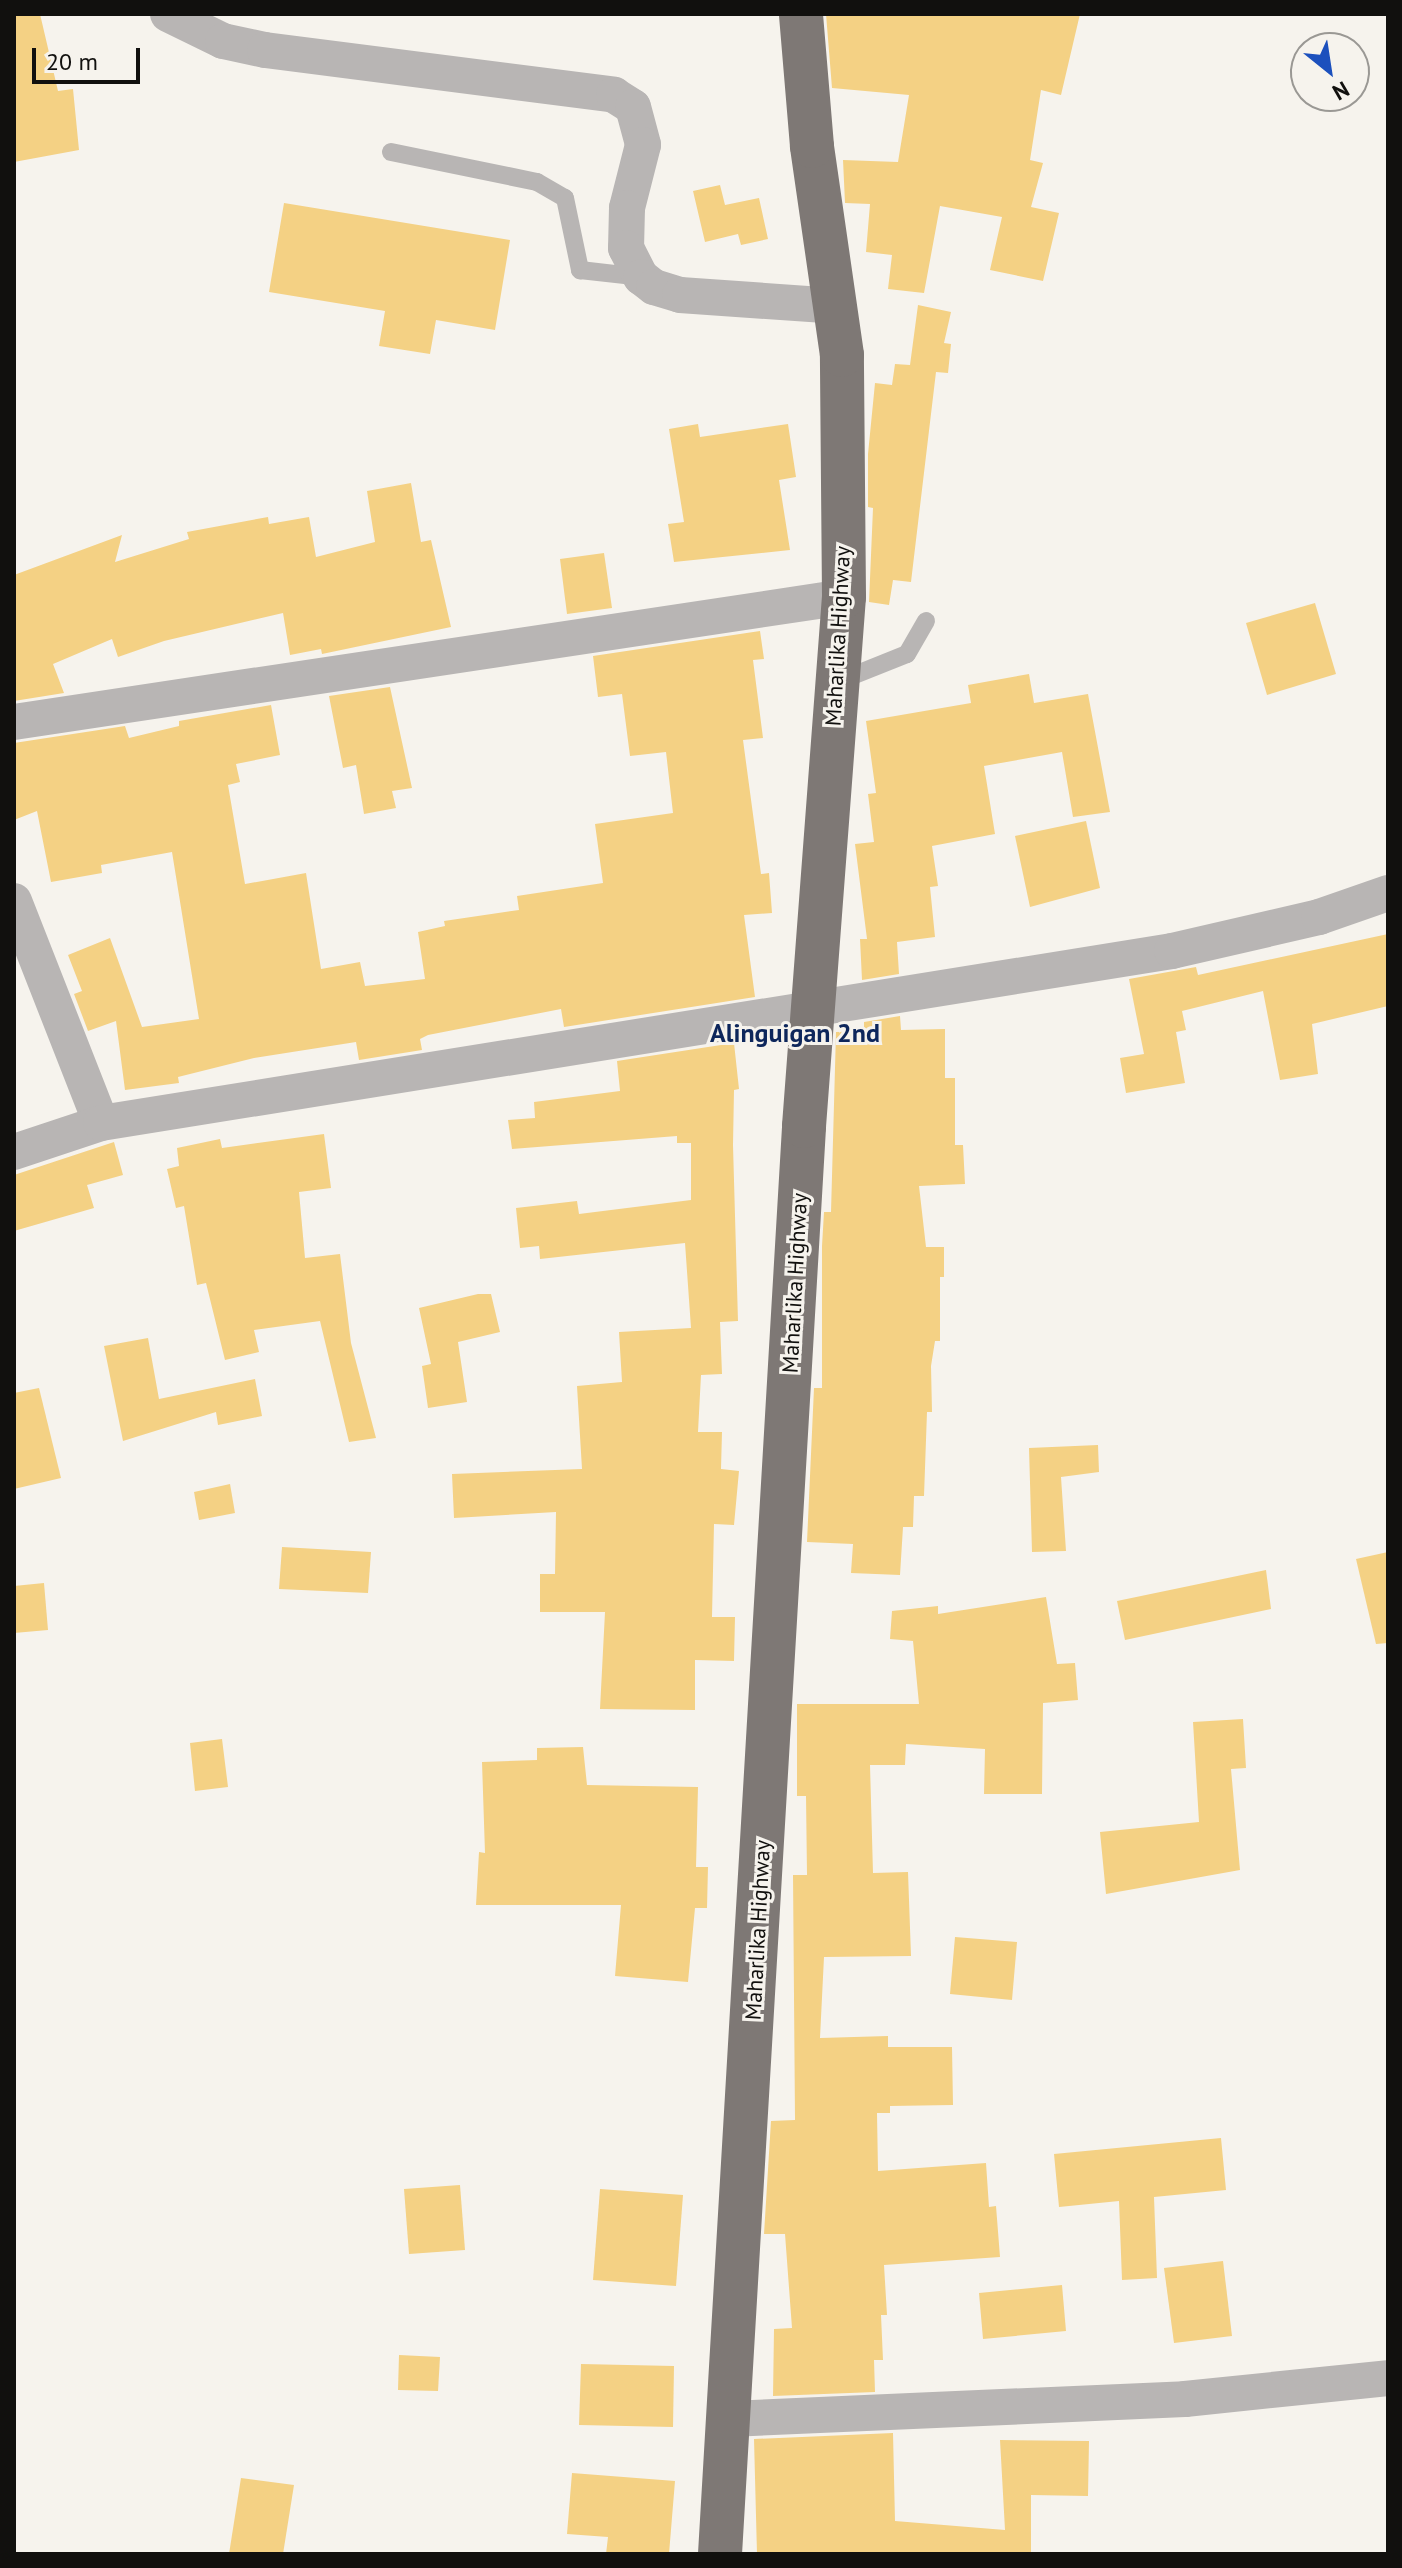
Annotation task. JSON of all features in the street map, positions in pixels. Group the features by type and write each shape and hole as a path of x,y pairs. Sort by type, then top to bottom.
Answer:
{"highway":[{"name":"Maharlika Highway","path":"720,2554 814,1012 844,597 842,355 812,146 801,14"}],"street":[{"path":"168,14 223,41 265,50 614,95 633,107 643,145 627,208 626,248 641,277 654,287 680,295 836,306"},
{"path":"14,722 844,597"},
{"path":"14,1152 101,1123 814,1012 1172,951 1319,917 1388,893"},
{"path":"14,901 101,1123"},
{"path":"729,2419 1185,2399 1388,2378"}],"lane":[{"path":"391,152 537,182 565,198 580,270 641,277"},
{"path":"837,682 907,654 926,621"}],"building":[{"path":"14,14 40,14 58,91 73,89 79,150 14,162"},
{"path":"826,14 1080,14 1061,95 1041,90 1030,160 1043,163 1031,207 1059,213 1043,281 990,270 1002,217 940,206 924,293 888,289 892,255 866,252 870,204 845,203 843,160 898,162 909,95 832,88"},
{"path":"720,185 725,205 759,198 768,239 741,245 738,234 705,242 693,191"},
{"path":"284,203 510,240 495,330 436,320 430,354 379,346 385,311 269,292"},
{"path":"918,305 951,312 944,343 951,344 948,373 936,372 911,582 893,580 889,605 869,602 873,508 868,507 868,454 875,383 892,385 895,364 910,365"},
{"path":"698,424 700,437 788,424 796,477 779,480 790,550 674,562 668,524 684,522 669,429"},
{"path":"411,483 421,542 431,540 451,627 322,654 321,649 290,655 283,613 164,641 118,657 112,639 53,664 64,693 14,701 14,575 122,535 115,562 189,539 187,532 268,517 269,524 309,517 316,557 375,542 367,491"},
{"path":"604,553 612,608 567,614 560,559"},
{"path":"1315,603 1336,674 1267,695 1246,623"},
{"path":"760,631 764,659 753,660 763,738 743,740 761,874 769,873 772,913 744,915 755,997 564,1027 561,1009 428,1035 420,1039 422,1050 359,1060 356,1042 254,1058 178,1077 179,1083 125,1090 116,1021 88,1031 74,994 82,991 68,955 110,938 142,1027 199,1019 172,852 101,865 102,873 51,882 37,811 14,820 14,743 125,726 129,738 179,726 179,721 271,705 280,755 236,764 240,782 228,785 245,884 306,873 321,969 360,962 365,986 425,979 418,932 445,926 444,921 519,910 517,896 603,883 595,824 673,813 666,752 630,756 622,694 598,697 593,656"},
{"path":"1029,674 1034,703 1088,694 1110,812 1073,817 1062,752 984,766 995,834 932,846 938,886 930,887 935,937 897,942 899,974 862,980 860,939 867,939 855,844 874,842 868,794 876,793 866,721 971,703 968,685"},
{"path":"390,687 412,788 392,791 396,808 364,814 356,765 343,768 329,696"},
{"path":"1086,821 1100,888 1030,907 1015,836"},
{"path":"1388,934 1388,1006 1312,1024 1318,1074 1280,1080 1263,991 1182,1011 1186,1030 1176,1032 1185,1083 1126,1093 1120,1058 1144,1054 1129,979 1196,967 1198,975"},
{"path":"900,1016 901,1030 945,1029 945,1078 955,1078 955,1145 963,1145 965,1184 919,1186 926,1247 944,1247 944,1277 940,1277 940,1341 935,1341 931,1366 932,1412 927,1412 924,1496 914,1496 913,1527 903,1527 900,1575 851,1573 853,1544 807,1542 814,1388 822,1388 822,1246 824,1212 831,1212 836,1032 864,1031 864,1022"},
{"path":"734,1043 739,1089 734,1090 733,1145 738,1321 720,1322 722,1374 701,1375 698,1432 722,1432 721,1469 739,1471 734,1525 714,1524 712,1617 735,1617 734,1661 695,1660 695,1710 600,1709 605,1612 540,1612 540,1574 555,1574 556,1512 454,1518 452,1474 582,1469 577,1386 622,1382 619,1332 691,1328 685,1243 540,1259 539,1246 520,1248 516,1208 577,1201 579,1214 691,1200 691,1143 677,1143 677,1136 512,1149 508,1120 535,1118 534,1102 620,1091 617,1061"},
{"path":"324,1134 331,1188 299,1192 305,1258 340,1254 351,1343 376,1438 349,1442 320,1321 254,1330 259,1352 225,1360 206,1283 197,1285 184,1206 176,1208 167,1169 179,1166 177,1148 220,1139 222,1148"},
{"path":"114,1142 123,1175 87,1185 94,1208 14,1231 14,1175"},
{"path":"478,1294 491,1294 500,1332 458,1342 467,1402 428,1408 422,1366 431,1364 419,1308"},
{"path":"148,1338 159,1399 255,1379 262,1416 218,1425 216,1412 123,1441 104,1346"},
{"path":"39,1388 61,1478 14,1489 14,1393"},
{"path":"1098,1445 1099,1472 1061,1477 1066,1551 1032,1552 1029,1448"},
{"path":"230,1484 235,1513 199,1520 194,1492"},
{"path":"282,1547 371,1552 368,1593 279,1589"},
{"path":"1388,1552 1388,1643 1376,1644 1356,1559"},
{"path":"1266,1570 1271,1609 1125,1640 1117,1601"},
{"path":"44,1583 48,1630 14,1633 14,1586"},
{"path":"1046,1597 1057,1664 1075,1663 1078,1700 1043,1703 1042,1794 984,1794 985,1749 906,1744 905,1765 870,1765 873,1873 908,1872 911,1956 824,1957 820,2038 888,2036 888,2047 952,2047 953,2105 890,2106 890,2113 877,2113 878,2171 986,2163 989,2207 996,2206 1000,2257 884,2265 887,2315 881,2315 883,2360 874,2360 875,2392 773,2396 774,2329 792,2328 785,2234 764,2234 771,2121 795,2120 793,1875 807,1875 806,1796 797,1796 797,1704 919,1704 913,1641 890,1639 892,1611 938,1606 938,1614"},
{"path":"1243,1719 1246,1768 1231,1769 1240,1870 1106,1894 1100,1832 1199,1822 1193,1722"},
{"path":"222,1739 228,1787 195,1791 190,1743"},
{"path":"583,1747 587,1785 698,1787 696,1867 708,1867 707,1908 695,1908 688,1982 615,1976 621,1905 476,1905 479,1852 485,1853 482,1762 537,1760 537,1748"},
{"path":"955,1937 1017,1942 1012,2000 950,1994"},
{"path":"1221,2138 1226,2190 1154,2197 1157,2278 1122,2280 1119,2201 1059,2207 1054,2154"},
{"path":"460,2185 465,2250 409,2254 404,2189"},
{"path":"600,2189 683,2195 676,2286 593,2280"},
{"path":"1223,2261 1232,2336 1174,2343 1164,2268"},
{"path":"1062,2285 1066,2331 983,2339 979,2293"},
{"path":"399,2355 440,2357 438,2391 398,2390"},
{"path":"581,2364 674,2366 673,2427 579,2425"},
{"path":"893,2433 895,2521 1005,2530 1000,2440 1089,2441 1088,2496 1031,2495 1031,2554 757,2554 754,2439"},
{"path":"572,2473 675,2481 669,2554 606,2554 608,2537 567,2534"},
{"path":"241,2478 294,2485 283,2554 229,2554"}],"district":[{"name":"Alinguigan 2nd","path":"795,1033"}]}
